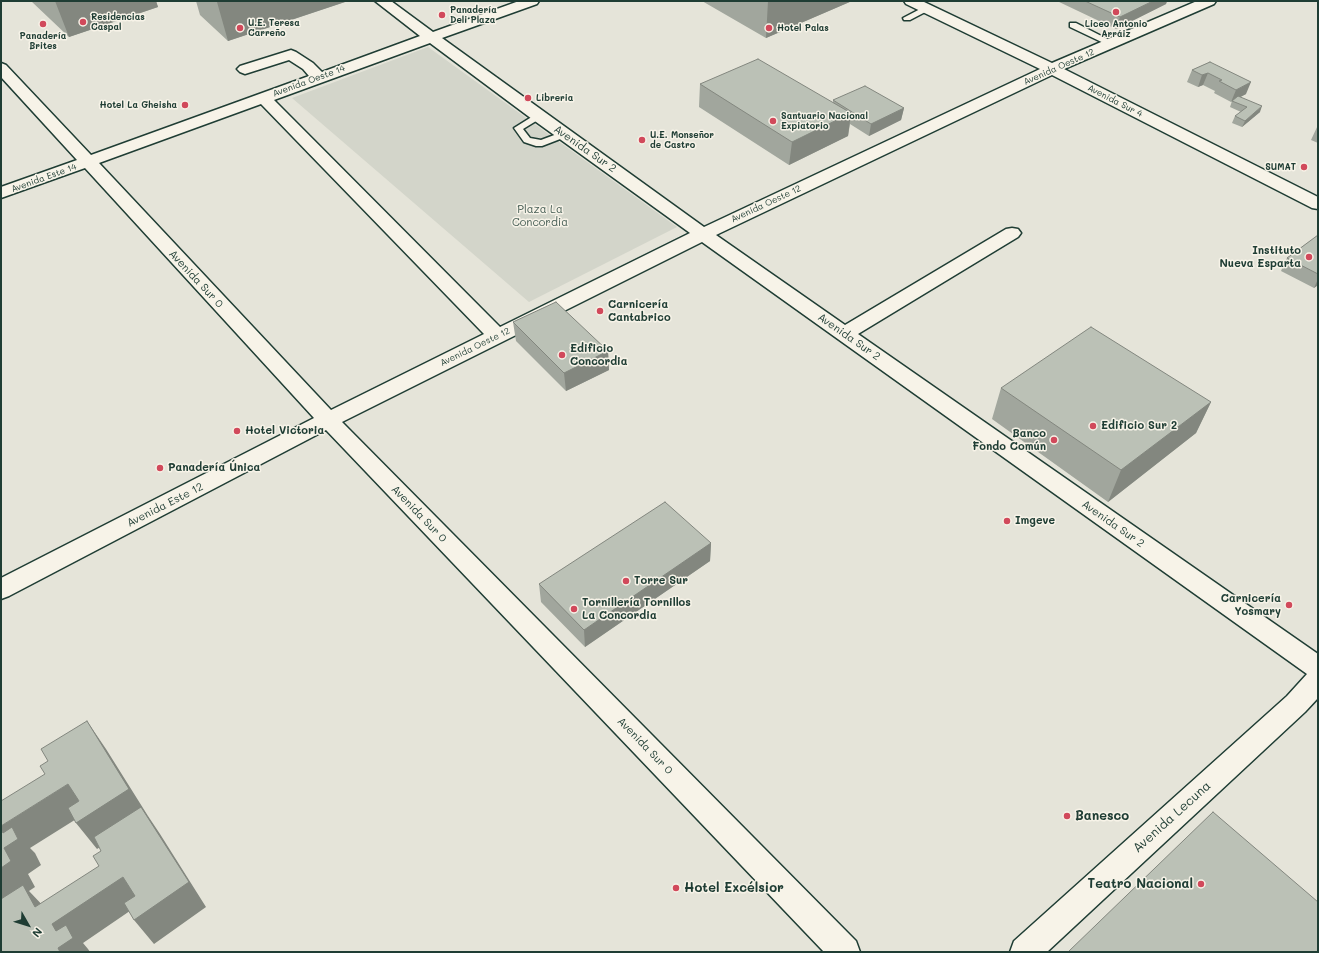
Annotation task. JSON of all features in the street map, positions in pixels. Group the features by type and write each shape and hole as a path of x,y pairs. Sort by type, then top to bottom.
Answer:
{"street":[{"name":"Avenida Sur 2","path":"382,1 538,116 703,234 1318,668"},
{"name":"Avenida Oeste 14","path":"87,162 532,1"},
{"name":"Avenida Sur 4","path":"911,1 1052,69 1318,204"},
{"name":"Avenida Oeste 12","path":"328,420 703,234 1052,69 1209,1"},
{"path":"245,69 291,55 308,66 320,77"},
{"name":"Avenida Sur 0","path":"1,68 328,420 845,952"},
{"path":"264,98 498,336"},
{"name":"Avenida Este 14","path":"1,193 87,162"},
{"path":"844,334 1012,233"},
{"name":"Avenida Este 12","path":"1,589 328,420"},
{"name":"Avenida Lecuna","path":"1024,952 1296,704 1318,680"}],"lane":[{"path":"907,18 928,9"},
{"path":"1073,25 1112,44"}],"shaded area":[{"path":"1,1 1318,1 1318,952 1,952"}],"green space":[{"name":"Plaza La Concordia","path":"428,47 677,227 529,302 292,98"}],"building":[{"path":"1085,1 1153,1 1120,17"},
{"path":"758,59 851,113 792,142 700,84"},
{"path":"1210,62 1251,82 1236,90 1219,81 1222,80 1208,73 1202,75 1192,70"},
{"path":"865,86 904,108 871,124 833,100"},
{"path":"1238,96 1262,106 1245,121 1235,116 1247,107 1232,101"},
{"path":"1318,235 1318,274 1287,258"},
{"path":"556,302 608,351 564,373 513,322"},
{"path":"1091,327 1211,402 1121,470 1001,388"},
{"name":"Torre Sur","path":"665,502 711,543 584,630 539,584"},
{"path":"87,721 129,789 76,823 68,808 79,801 68,784 1,826 1,801 45,774 40,766 48,761 41,749"},
{"path":"141,807 189,882 134,920 124,903 135,896 123,877 52,924 56,931 66,925 73,938 58,948 60,952 1,952 1,899 23,885 35,907 99,866 93,856 101,851 94,837"},
{"name":"Teatro Nacional","path":"1213,812 1318,902 1318,952 1068,952"},
{"path":"12,827 18,839 4,848 11,861 1,868 1,829 3,833"}],"place":[{"name":"Liceo Antonio Arráiz","path":"1116,12"},
{"name":"Panadería Deli Plaza","path":"442,15"},
{"name":"Residencias Caspal","path":"83,22"},
{"name":"Panadería Brites","path":"43,24"},
{"name":"U.E. Teresa Carreño","path":"240,28"},
{"name":"Hotel Palas","path":"769,28"},
{"name":"Libreria","path":"528,98"},
{"name":"Hotel La Gheisha","path":"185,105"},
{"name":"Santuario Nacional Expiatorio","path":"773,121"},
{"name":"U.E. Monseñor de Castro","path":"642,140"},
{"name":"SUMAT","path":"1304,167"},
{"name":"Instituto Nueva Esparta","path":"1309,257"},
{"name":"Carnicería Cantabrico","path":"600,311"},
{"name":"Edificio Concordia","path":"562,355"},
{"name":"Edificio Sur 2","path":"1093,426"},
{"name":"Hotel Victoria","path":"237,431"},
{"name":"Banco Fondo Común","path":"1054,440"},
{"name":"Panadería Única","path":"160,468"},
{"name":"Imgeve","path":"1007,521"},
{"name":"Torre Sur","path":"626,581"},
{"name":"Carnicería Yosmary","path":"1289,605"},
{"name":"Tornillería Tornillos La Concordia","path":"574,609"},
{"name":"Banesco","path":"1067,816"},
{"name":"Teatro Nacional","path":"1201,884"},
{"name":"Hotel Excélsior","path":"676,888"}]}
